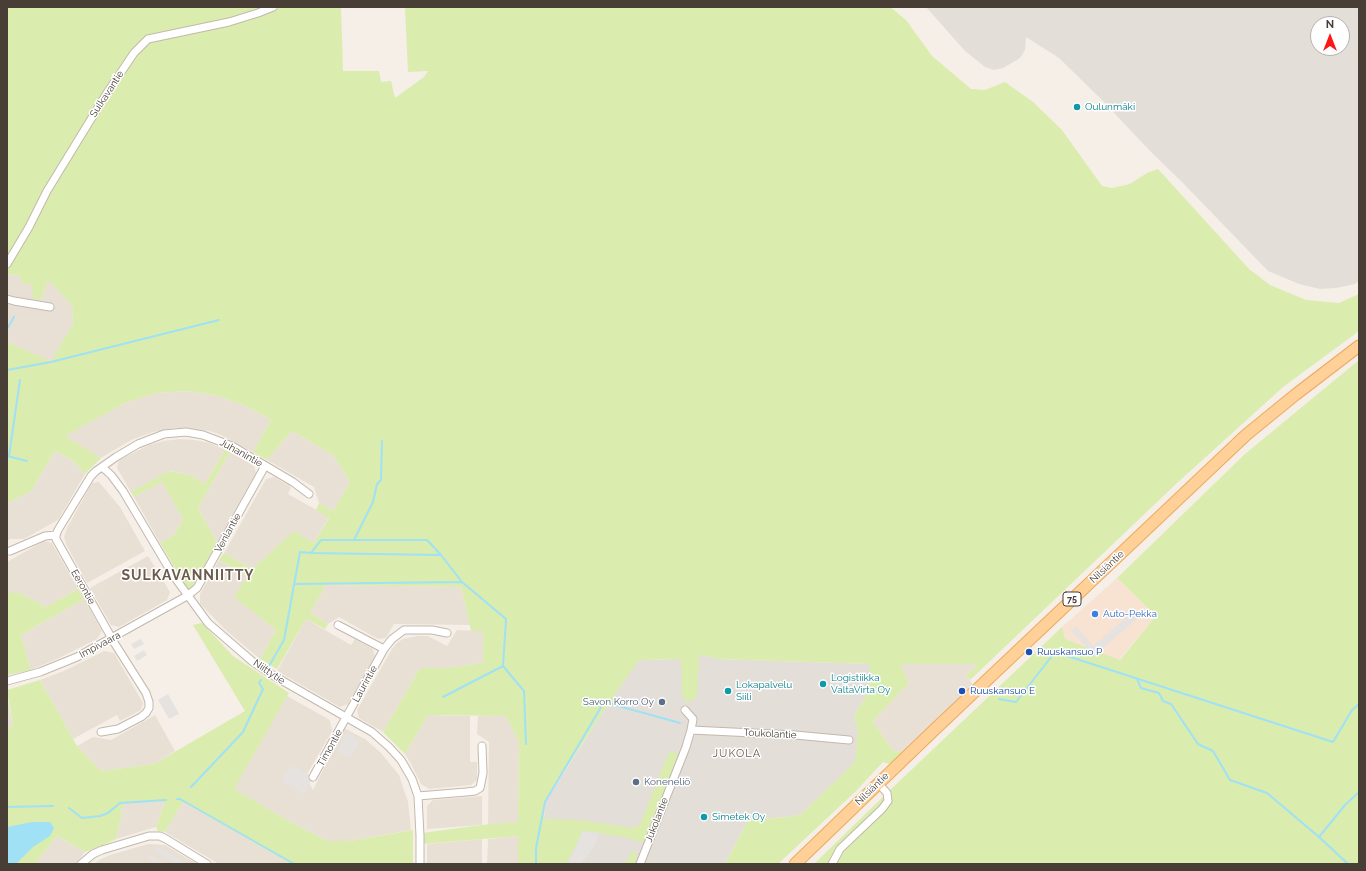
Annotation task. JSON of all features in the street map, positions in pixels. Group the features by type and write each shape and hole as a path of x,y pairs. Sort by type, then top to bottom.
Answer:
{"main road":[{"name":"Nilsiäntie","path":"795,864 878,783 1246,435 1359,346"}],"street":[{"name":"Sulkavantie","path":"7,264 29,228 47,191 107,93 134,53 148,39 228,22 273,7"},
{"path":"7,299 50,307"},
{"name":"Juhanintie","path":"102,467 138,444 164,434 186,432 203,435 232,446 294,482 309,494"},
{"name":"Venlantie","path":"187,596 197,588 265,466"},
{"path":"10,551 45,536 56,535 86,482 102,467"},
{"name":"Niittytie","path":"102,467 111,475 123,492 166,564 187,596 208,623 253,662 296,690 372,732 390,747 401,760 412,779 418,796 420,864"},
{"name":"Eerontie","path":"56,535 58,543 112,638 146,692 149,702 149,708 146,713 140,717 118,730 101,732"},
{"name":"Impivaara","path":"7,681 40,672 76,657 187,596"},
{"path":"338,625 384,649"},
{"name":"Laurintie","path":"346,718 384,649 392,639 404,630 432,630 447,633"},
{"name":"Jukolantie","path":"640,864 686,747 691,730 693,719 685,710"},
{"name":"Timontie","path":"313,778 346,718"},
{"name":"Toukolantie","path":"691,730 795,735 849,740"},
{"path":"418,796 475,791 480,788 483,773 482,746"},
{"path":"832,864 840,849 882,809 888,801 887,793 878,783"},
{"path":"81,864 93,854 102,850 149,836 160,836 207,864"}],"shaded area":[{"path":"926,7 1359,7 1359,281 1355,284 1336,288 1320,289 1299,284 1268,271 1100,98 1059,58 1026,37 1025,50 1020,58 1003,68 994,70 985,67 965,51"},
{"path":"7,274 20,276 32,285 41,300 48,279 72,305 73,324 51,362 7,342"},
{"path":"188,391 219,396 250,408 271,420 253,452 221,435 210,431 176,428 153,432 131,440 101,458 64,436 127,402 157,393"},
{"path":"292,431 333,455 350,482 333,511 319,503 314,487 267,460"},
{"path":"179,439 210,443 225,450 205,484 190,475 170,471 131,492 117,468 119,460 149,445"},
{"path":"55,451 72,460 85,474 58,520 24,539 10,539 7,541 7,504 31,491"},
{"path":"230,452 254,466 256,473 217,542 198,508"},
{"path":"274,477 291,487 288,494 329,517 314,543 294,532 252,569 224,553 266,479"},
{"path":"162,481 183,519 174,535 160,543 134,497"},
{"path":"99,482 120,507 145,551 87,583 67,546 64,537 67,528 92,483"},
{"path":"44,541 52,543 78,589 46,607 20,593 7,593 7,562"},
{"path":"148,556 170,592 167,600 119,627 111,625 90,588"},
{"path":"219,560 247,576 235,597 276,630 260,659 229,633 200,604 200,594"},
{"path":"1117,578 1156,616 1119,660 1065,639 1062,627"},
{"path":"326,585 461,587 470,625 394,624 386,638 378,639 339,617 328,624 310,613"},
{"path":"84,599 102,631 97,639 31,670 21,635"},
{"path":"1135,610 1140,616 1094,656 1071,630 1076,626 1093,646"},
{"path":"306,619 351,645 355,639 373,649 375,657 348,704 340,707 277,671"},
{"path":"457,630 483,631 483,663 447,668 420,668 383,732 359,718 357,710 392,649 397,643 403,639 417,636 428,636 447,646"},
{"path":"141,639 144,644 134,649 131,644"},
{"path":"144,650 147,655 137,661 134,656"},
{"path":"104,651 114,653 143,703 141,710 120,721 117,715 73,739 40,680 64,671"},
{"name":"JUKOLA","path":"703,655 717,659 871,664 868,692 854,716 858,731 856,762 801,814 788,817 748,820 725,864 567,864 544,820 545,802 605,709 613,705 613,697 638,660 677,659"},
{"path":"899,664 976,664 974,669 966,674 976,690 909,754 892,750 873,721 909,683"},
{"path":"168,694 179,714 169,719 158,700"},
{"path":"7,695 13,726 7,727"},
{"path":"287,696 330,720 332,731 306,776 313,790 344,728 365,739 380,752 399,775 408,802 411,830 350,841 328,841 294,824 233,789"},
{"path":"155,715 175,751 154,764 101,771 77,746 93,737 111,740"},
{"path":"428,715 470,716 470,762 477,762 477,780 471,785 429,789 421,784 405,754"},
{"path":"478,716 506,716 519,742 518,822 488,825 489,742 477,734"},
{"path":"347,733 360,741 350,758 337,751"},
{"path":"291,765 313,777 304,794 281,781"},
{"path":"482,796 482,825 427,829 427,806 433,800"},
{"path":"124,802 165,802 156,827 116,839"},
{"path":"183,802 291,864 219,864 165,832"},
{"path":"583,831 599,833 596,843 581,864 567,864"},
{"path":"57,836 85,852 75,864 35,864"},
{"path":"518,836 518,864 487,864 488,839"},
{"path":"482,839 482,864 427,864 427,844"},
{"path":"148,844 165,845 197,864 94,864 110,855"},
{"path":"157,846 188,864 176,864 154,851"},
{"path":"150,855 166,864 157,864 148,859"}],"green space":[{"path":"7,7 341,7 343,71 379,71 381,82 391,81 395,98 424,77 428,71 408,72 405,7 890,7 906,20 932,56 971,89 985,90 1005,82 1033,102 1062,130 1102,186 1112,188 1130,184 1147,173 1158,169 1249,269 1270,285 1306,300 1339,303 1359,294 1359,331 1283,387 1177,483 970,680 966,674 974,669 976,664 900,664 909,683 873,721 892,750 909,754 896,766 883,762 857,790 778,864 725,864 748,820 788,817 801,814 855,762 858,731 854,716 868,692 870,664 717,659 703,655 699,656 697,696 690,702 685,701 682,695 681,659 639,660 613,697 613,705 605,709 545,801 544,819 580,820 633,828 640,824 668,754 674,752 678,754 645,843 624,837 583,831 567,864 518,864 518,836 422,844 422,833 518,822 519,742 506,716 428,715 405,754 383,732 420,668 447,668 483,663 483,631 471,631 461,587 326,585 310,613 328,624 325,629 306,619 277,669 260,659 276,630 234,597 247,576 219,560 224,553 252,569 294,531 314,543 329,518 316,510 319,503 333,511 350,482 333,455 292,431 267,460 253,452 271,420 250,408 219,396 188,391 157,393 127,402 65,436 101,458 85,474 72,460 55,451 31,491 7,504 7,342 51,361 73,324 72,305 48,280 41,300 33,298 32,285 22,283 20,276 7,274"},
{"path":"1359,360 1359,864 814,864 1062,627 1065,639 1120,660 1156,616 1117,578 1245,454"},
{"path":"225,450 230,452 198,508 217,542 194,585 188,590 160,543 174,535 183,519 162,482 134,497 131,492 169,471 190,475 205,484"},
{"path":"78,589 84,599 21,635 31,670 7,675 7,593 20,593 46,607"},
{"path":"202,623 233,656 289,693 234,789 294,824 328,841 350,841 413,830 413,864 291,864 183,802 165,832 158,831 156,827 165,802 124,802 116,839 85,852 57,836 35,864 7,864 7,727 13,726 7,690 40,680 77,746 101,771 154,764 245,711 193,625"},
{"path":"634,851 637,854 634,864 624,864 632,852"}],"water":[{"path":"32,822 50,822 54,828 50,836 33,847 16,864 7,864 7,827"}],"waterway":[{"path":"7,329 14,317"},
{"path":"7,370 51,362 219,320"},
{"path":"9,456 20,380"},
{"path":"269,666 284,640 300,552 311,553 321,540 354,540 373,502 377,484 381,480 382,441"},
{"path":"7,456 27,461"},
{"path":"354,540 427,540 462,582"},
{"path":"311,553 441,555"},
{"path":"294,584 462,582 506,619 503,666 443,697"},
{"path":"999,699 1016,702 1055,652 1333,742 1352,710 1359,704"},
{"path":"503,666 524,691 526,744"},
{"path":"1137,679 1141,688 1159,693 1163,701 1171,704 1198,744 1213,751 1230,780 1267,793 1319,837 1345,805 1359,792"},
{"path":"191,787 243,732 263,689 259,683 261,680"},
{"path":"536,864 536,848 545,802 604,702 680,723"},
{"path":"177,799 180,799 294,864"},
{"path":"69,808 82,818 100,816 108,813 120,803 166,800"},
{"path":"7,807 53,806"},
{"path":"1319,837 1348,864"}],"place":[{"name":"Oulunmäki","path":"1077,107"},
{"name":"Auto-Pekka","path":"1095,614"},
{"name":"Ruuskansuo P","path":"1029,652"},
{"name":"Logistiikka ValtaVirta Oy","path":"823,684"},
{"name":"Lokapalvelu Siili","path":"728,691"},
{"name":"Ruuskansuo E","path":"962,691"},
{"name":"Savon Korro Oy","path":"662,702"},
{"name":"Koneneliö","path":"636,782"},
{"name":"Simetek Oy","path":"704,817"}],"district":[{"name":"SULKAVANNIITTY","path":"188,576"},
{"name":"JUKOLA","path":"737,754"}]}
